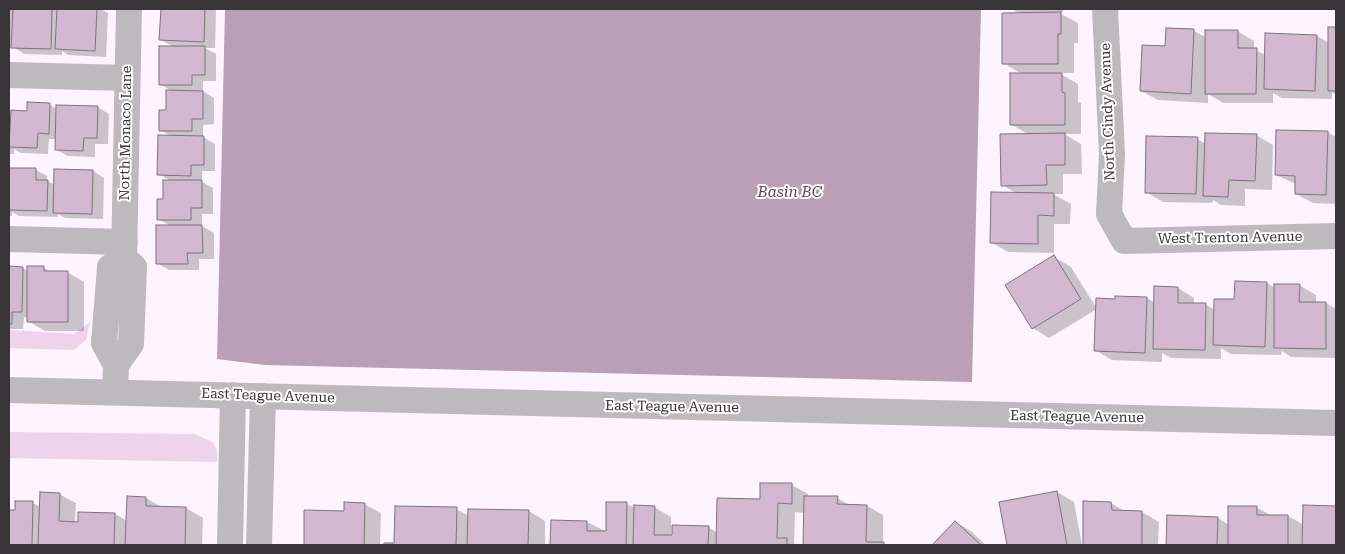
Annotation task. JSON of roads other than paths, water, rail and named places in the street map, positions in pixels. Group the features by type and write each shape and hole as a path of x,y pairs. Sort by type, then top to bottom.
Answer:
{"street":[{"name":"North Monaco Lane","path":"124,250 129,9"},
{"name":"North Cindy Avenue","path":"1105,9 1112,154 1109,214 1124,241"},
{"path":"9,74 127,78"},
{"name":"West Trenton Avenue","path":"1124,241 1336,236"},
{"path":"9,239 124,250"},
{"path":"115,392 116,365 104,343 110,267 124,250"},
{"name":"East Teague Avenue","path":"9,390 1336,423"},
{"path":"230,545 233,396"},
{"path":"259,545 263,396"}],"water":[{"name":"Basin BC","path":"225,9 981,9 972,382 265,365 217,359"}]}
